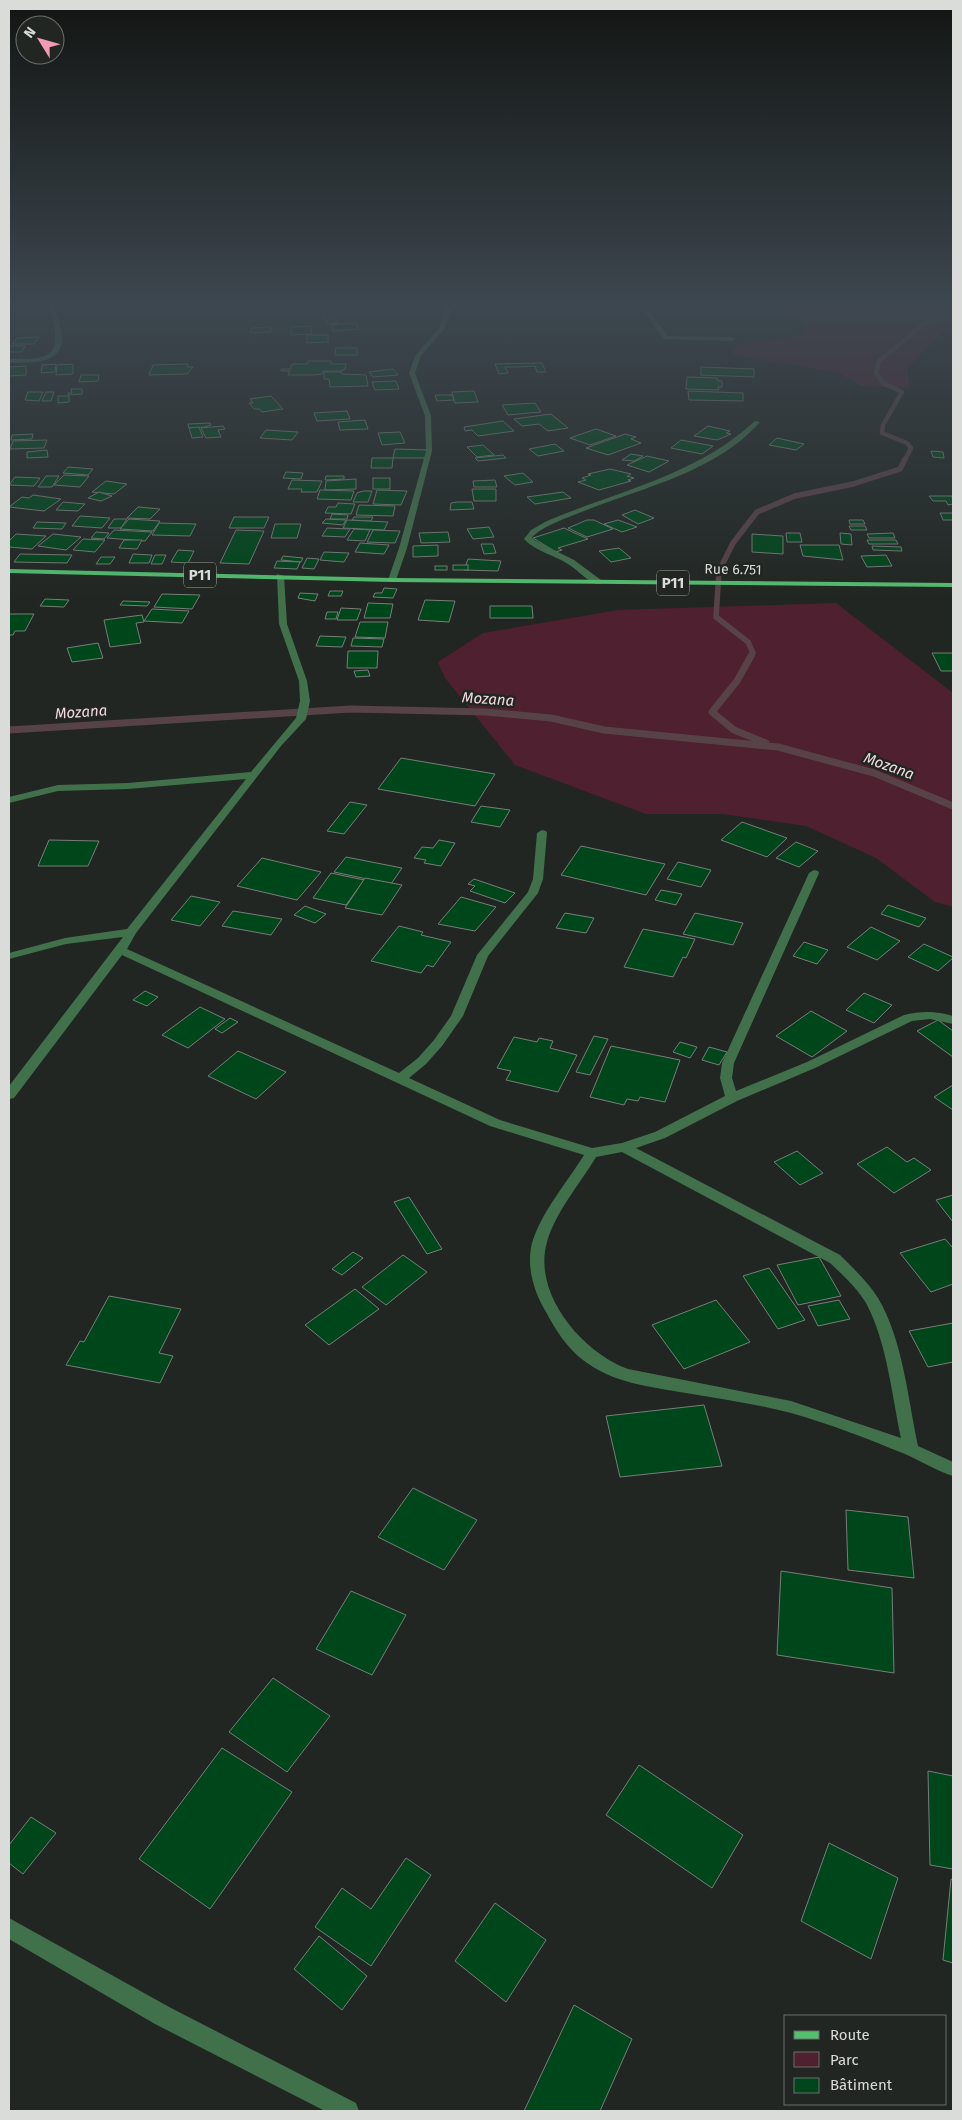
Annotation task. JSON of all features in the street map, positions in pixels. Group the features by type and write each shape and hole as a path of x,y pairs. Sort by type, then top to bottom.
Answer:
{"main road":[{"name":"P11","path":"9,571 392,580"},
{"name":"Rue 6.751","path":"392,580 953,585"}],"street":[{"path":"392,580 403,548 429,451 428,416 423,402"},
{"path":"598,582 571,562 528,539 528,535 579,510 697,465 737,441 757,422"},
{"path":"9,1096 120,950 131,932 254,775 301,719 306,700 303,681 283,624 280,576"},
{"path":"9,800 58,788 128,786 254,775"},
{"path":"400,1078 422,1062 438,1043 457,1016 483,955 533,893 538,879 542,834"},
{"path":"732,1098 726,1078 728,1063 814,873"},
{"path":"9,956 65,941 131,932"},
{"path":"120,950 495,1123 592,1153 624,1147 660,1135 732,1098 811,1065 908,1018 922,1014 936,1014 953,1020"},
{"path":"624,1147 835,1259 856,1279 872,1301 887,1335 912,1449"},
{"path":"592,1153 541,1236 537,1257 542,1288 552,1312 567,1333 592,1359 612,1370 638,1379 791,1407 912,1449 953,1469"},
{"path":"9,1928 163,2016 348,2111"}],"green space":[{"path":"836,603 953,693 953,907 935,902 876,858 806,826 723,814 646,814 515,765 445,678 438,662 483,633 618,610"}],"building":[{"path":"276,402 283,409 262,412 259,409 254,409 249,403"},
{"path":"535,403 541,412 508,415 502,405"},
{"path":"347,411 350,419 317,421 314,413"},
{"path":"551,414 568,428 548,431 539,424 522,426 514,419"},
{"path":"365,420 368,429 340,430 338,422"},
{"path":"503,421 514,431 478,436 472,430 465,431 464,427"},
{"path":"210,423 211,425 204,427 189,428 188,424"},
{"path":"223,426 225,429 218,430 221,437 206,438 201,428"},
{"path":"708,426 730,431 726,433 731,434 717,440 694,436"},
{"path":"199,427 203,437 192,438 189,428"},
{"path":"596,429 616,436 590,445 570,438"},
{"path":"266,430 298,432 292,440 260,438"},
{"path":"400,432 405,443 382,445 378,433"},
{"path":"33,434 32,439 11,440 12,435"},
{"path":"625,434 636,437 631,439 641,443 608,455 586,448"},
{"path":"777,438 804,444 796,450 769,445"},
{"path":"47,440 44,448 10,449 13,441"},
{"path":"681,440 713,446 702,454 671,448"},
{"path":"555,444 564,451 538,456 529,449"},
{"path":"483,445 494,455 477,457 467,447"},
{"path":"395,449 427,450 426,458 393,458"},
{"path":"47,450 48,457 27,458 27,452"},
{"path":"931,451 943,452 944,458 933,457"},
{"path":"631,454 643,456 634,461 622,460"},
{"path":"503,455 506,458 478,461 475,458"},
{"path":"647,456 669,461 649,472 627,465"},
{"path":"372,458 393,458 392,468 371,468"},
{"path":"68,467 93,469 88,475 63,473"},
{"path":"610,469 631,474 627,476 634,478 628,480 631,481 599,490 578,482 586,480 582,478 591,475 588,474"},
{"path":"286,472 303,473 301,479 283,478"},
{"path":"523,473 533,482 515,485 504,476"},
{"path":"64,475 89,476 80,487 54,485"},
{"path":"46,476 59,476 52,487 38,487"},
{"path":"326,476 344,476 344,479 325,480"},
{"path":"15,477 40,478 34,486 9,485"},
{"path":"373,478 390,478 390,489 373,489"},
{"path":"356,479 356,489 325,490 326,481"},
{"path":"292,480 322,481 317,492 301,492 302,489 288,489"},
{"path":"495,480 497,487 474,487 473,481"},
{"path":"106,481 127,484 114,494 92,492"},
{"path":"472,489 496,489 496,501 474,501"},
{"path":"320,490 354,491 351,500 317,499"},
{"path":"377,490 407,491 401,505 373,504"},
{"path":"372,491 368,502 353,502 357,493"},
{"path":"99,492 112,496 101,501 88,498"},
{"path":"563,492 571,498 535,504 527,497"},
{"path":"33,495 61,499 44,511 9,507 22,497 29,498"},
{"path":"929,496 952,496 953,504 948,505 946,501 933,501"},
{"path":"63,502 85,504 78,511 56,510"},
{"path":"472,502 474,509 450,510 451,503"},
{"path":"338,503 355,504 351,514 325,513 328,507 336,507"},
{"path":"359,505 395,506 393,516 356,515"},
{"path":"138,507 160,509 150,519 127,518"},
{"path":"635,510 654,518 638,524 622,515"},
{"path":"940,513 953,513 953,520 943,520"},
{"path":"332,514 348,515 347,519 330,519"},
{"path":"80,516 110,518 102,528 72,526"},
{"path":"234,517 269,517 264,528 229,528"},
{"path":"354,517 373,517 371,521 352,520"},
{"path":"114,519 127,519 121,528 108,528"},
{"path":"129,519 160,521 153,531 120,529"},
{"path":"326,519 346,520 343,525 322,523"},
{"path":"347,520 388,522 384,530 343,528"},
{"path":"587,520 594,520 613,529 587,537 568,528"},
{"path":"618,520 637,527 622,532 604,524"},
{"path":"849,520 863,520 865,524 850,524"},
{"path":"37,522 66,523 62,529 33,528"},
{"path":"159,523 196,524 190,536 152,535"},
{"path":"275,524 301,524 297,538 271,538"},
{"path":"849,526 865,526 867,530 851,530"},
{"path":"489,527 494,537 473,539 467,529"},
{"path":"327,528 350,529 345,537 322,536"},
{"path":"564,528 588,539 558,548 562,550 556,552 533,538"},
{"path":"354,529 370,530 365,541 347,540"},
{"path":"114,530 152,532 145,541 107,538"},
{"path":"236,530 264,531 249,564 220,563"},
{"path":"373,530 400,531 395,543 367,542"},
{"path":"96,532 109,533 104,539 91,538"},
{"path":"448,532 450,542 421,543 419,533"},
{"path":"786,533 800,533 802,542 787,542"},
{"path":"840,533 851,534 852,545 841,544"},
{"path":"893,533 895,538 869,538 867,534"},
{"path":"16,534 46,536 32,549 9,547 9,541"},
{"path":"53,534 81,537 66,550 38,546"},
{"path":"752,534 783,536 783,554 752,552"},
{"path":"83,539 105,540 95,552 73,550"},
{"path":"124,540 142,540 137,549 119,548"},
{"path":"867,540 896,540 898,544 869,544"},
{"path":"360,543 389,545 384,554 355,552"},
{"path":"481,544 493,544 496,553 484,554"},
{"path":"438,545 438,556 413,557 413,546"},
{"path":"800,545 839,545 843,560 803,556"},
{"path":"872,546 901,547 902,551 873,550"},
{"path":"619,548 631,558 611,562 599,551"},
{"path":"178,550 194,551 188,563 171,562"},
{"path":"324,552 349,553 344,562 320,560"},
{"path":"20,554 72,555 67,563 14,562"},
{"path":"133,554 152,555 149,563 129,563"},
{"path":"155,555 166,555 162,564 151,564"},
{"path":"886,555 892,566 867,567 861,556"},
{"path":"283,556 303,558 301,562 281,560"},
{"path":"101,557 115,557 110,564 96,564"},
{"path":"307,558 319,559 314,569 302,568"},
{"path":"468,559 501,561 498,571 464,570"},
{"path":"277,561 300,562 297,569 274,568"},
{"path":"453,565 468,565 468,570 453,570"},
{"path":"435,566 447,566 447,570 435,570"},
{"path":"384,588 397,589 393,598 373,597 375,593 382,593"},
{"path":"330,591 343,591 341,596 328,596"},
{"path":"300,593 318,594 315,601 298,598"},
{"path":"162,594 200,595 192,609 154,607"},
{"path":"45,599 69,600 64,607 40,606"},
{"path":"425,600 455,601 449,622 418,620"},
{"path":"123,601 150,602 147,606 120,605"},
{"path":"368,603 393,604 390,618 364,618"},
{"path":"490,606 532,606 533,618 490,618"},
{"path":"341,608 361,609 357,620 337,620"},
{"path":"152,609 189,611 182,623 144,621"},
{"path":"327,612 338,612 336,619 325,619"},
{"path":"9,614 34,614 25,631 15,631 13,635 9,635"},
{"path":"142,615 144,622 136,623 141,643 110,647 104,620"},
{"path":"360,622 388,622 385,638 355,637"},
{"path":"320,636 346,637 342,647 316,646"},
{"path":"353,638 384,639 382,647 351,646"},
{"path":"98,643 103,658 72,662 67,648"},
{"path":"348,651 378,651 377,668 347,668"},
{"path":"932,653 953,653 953,671 941,671"},
{"path":"368,670 370,676 356,677 354,671"},
{"path":"401,758 495,774 475,806 378,789"},
{"path":"350,802 367,805 344,834 327,831"},
{"path":"481,806 510,810 500,827 471,822"},
{"path":"742,822 787,838 767,857 721,840"},
{"path":"49,840 99,841 88,866 38,866"},
{"path":"439,840 455,843 441,866 424,863 426,860 414,858 422,847 433,848"},
{"path":"796,842 818,851 799,867 776,858"},
{"path":"581,846 665,864 646,895 561,875"},
{"path":"346,857 402,868 391,884 334,872"},
{"path":"262,858 321,872 297,900 237,886"},
{"path":"678,862 711,870 701,887 667,879"},
{"path":"331,873 364,880 346,905 313,898"},
{"path":"365,878 402,885 382,915 345,908"},
{"path":"474,879 515,893 505,903 470,891 475,886 468,884"},
{"path":"661,890 682,894 676,905 655,900"},
{"path":"191,896 220,902 200,926 171,920"},
{"path":"461,897 496,907 475,931 438,924"},
{"path":"888,905 926,918 919,927 881,914"},
{"path":"305,906 326,914 315,923 294,915"},
{"path":"233,911 282,919 271,935 222,926"},
{"path":"565,913 594,918 586,933 556,928"},
{"path":"695,913 743,923 733,945 683,934"},
{"path":"399,926 423,932 421,935 451,942 433,967 427,965 421,973 371,961"},
{"path":"871,927 900,941 877,960 847,947"},
{"path":"643,929 695,939 686,958 683,957 673,977 624,967"},
{"path":"804,942 828,950 817,964 793,956"},
{"path":"924,944 953,958 938,971 908,957"},
{"path":"145,991 158,997 147,1006 133,1000"},
{"path":"864,993 892,1005 874,1023 846,1010"},
{"path":"200,1007 225,1019 188,1048 162,1035"},
{"path":"811,1011 847,1031 812,1057 776,1036"},
{"path":"230,1018 238,1022 222,1033 215,1029"},
{"path":"938,1020 953,1031 953,1057 917,1031"},
{"path":"594,1036 608,1039 590,1075 576,1072"},
{"path":"514,1037 537,1042 539,1038 553,1041 550,1048 577,1055 558,1092 506,1080 511,1071 497,1068"},
{"path":"680,1042 697,1047 690,1058 673,1052"},
{"path":"611,1046 680,1060 665,1102 640,1097 638,1101 627,1099 624,1105 590,1097"},
{"path":"709,1047 727,1052 719,1065 702,1060"},
{"path":"238,1051 286,1072 256,1099 208,1076"},
{"path":"953,1085 953,1110 934,1097"},
{"path":"887,1147 907,1162 914,1158 931,1170 894,1193 857,1164"},
{"path":"797,1151 823,1173 800,1185 774,1162"},
{"path":"953,1195 953,1222 936,1200"},
{"path":"409,1197 442,1249 427,1254 394,1202"},
{"path":"945,1239 953,1248 953,1284 931,1292 900,1253"},
{"path":"353,1252 363,1258 342,1275 332,1269"},
{"path":"403,1255 427,1272 386,1305 362,1287"},
{"path":"819,1257 841,1296 798,1305 777,1265"},
{"path":"769,1268 805,1320 778,1329 743,1276"},
{"path":"355,1289 379,1309 329,1345 305,1325"},
{"path":"109,1296 181,1309 159,1353 173,1356 160,1383 66,1365 80,1341 84,1342"},
{"path":"716,1300 750,1342 684,1369 652,1325"},
{"path":"839,1300 850,1319 818,1326 808,1306"},
{"path":"953,1323 953,1362 928,1367 909,1331"},
{"path":"704,1405 722,1466 620,1477 606,1416"},
{"path":"413,1488 477,1520 444,1570 378,1537"},
{"path":"846,1510 908,1517 914,1578 848,1570"},
{"path":"781,1571 892,1588 894,1673 777,1655"},
{"path":"351,1591 406,1615 372,1675 316,1649"},
{"path":"273,1678 330,1716 287,1772 229,1732"},
{"path":"222,1748 292,1792 210,1909 139,1859"},
{"path":"639,1765 743,1835 712,1888 606,1815"},
{"path":"928,1771 953,1776 953,1869 930,1865"},
{"path":"31,1817 56,1833 23,1874 9,1863 9,1845"},
{"path":"829,1843 898,1878 871,1959 801,1921"},
{"path":"406,1858 431,1875 371,1966 315,1927 342,1888 371,1909"},
{"path":"951,1879 953,1880 953,1963 943,1960"},
{"path":"495,1903 546,1940 506,2002 455,1961"},
{"path":"319,1936 367,1976 342,2010 294,1969"},
{"path":"574,2005 632,2039 600,2111 524,2111"}],"waterway":[{"path":"896,402 883,425 882,433 907,443 911,448 905,460"},
{"path":"750,658 753,653 748,642 716,617 719,571 733,543 757,512 795,496 853,484 900,469 905,459"},
{"path":"751,656 737,681 712,712 734,730 766,743"},
{"name":"Mozana","path":"9,730 351,709 485,712 551,718 604,730 778,747 874,773 953,806"}]}
